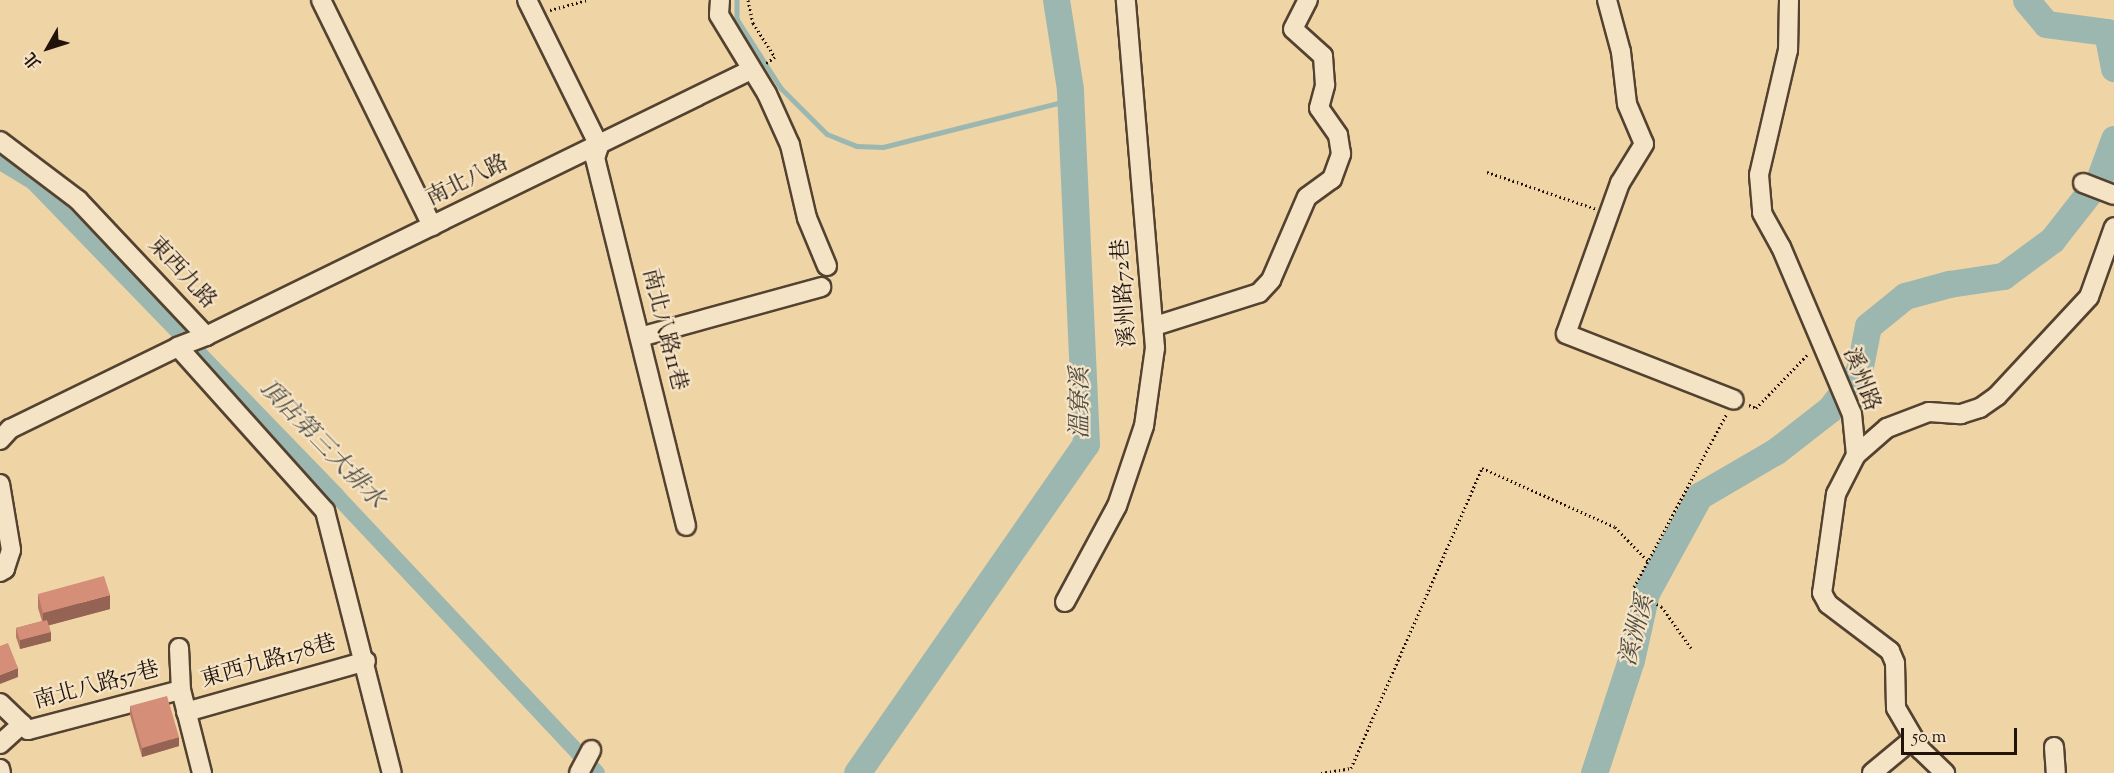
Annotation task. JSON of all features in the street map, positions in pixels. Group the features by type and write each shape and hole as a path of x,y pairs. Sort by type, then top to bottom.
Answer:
{"street":[{"path":"321,0 432,226"},
{"path":"720,0 720,15 767,94 790,145 807,218 827,266"},
{"name":"溪州路72巷","path":"1065,602 1117,506 1144,426 1155,348 1155,326 1126,0"},
{"path":"1155,326 1259,293 1271,280 1307,198 1332,179 1341,154 1338,135 1319,108 1325,85 1323,56 1293,29 1308,0"},
{"path":"1607,0 1621,52 1627,104 1644,144 1620,183 1566,334 1734,400"},
{"name":"溪州路","path":"1790,0 1788,50 1760,175 1762,213 1781,247 1819,341 1852,414 1856,455"},
{"path":"531,7 599,146"},
{"name":"南北八路","path":"206,336 751,70"},
{"name":"東西九路","path":"0,141 78,200 206,336 178,347"},
{"name":"南北八路11巷","path":"599,146 595,159 686,526"},
{"path":"2083,183 2114,195"},
{"path":"1945,773 1913,739 1896,708 1895,663 1890,651 1828,604 1822,593 1836,494 1856,455 1887,428 1929,412 1961,414 1980,408 1997,396 2089,297 2114,227"},
{"path":"640,337 820,287"},
{"path":"0,440 10,429 178,347 325,511 366,661 392,773"},
{"path":"0,484 11,550 5,569 0,572"},
{"path":"179,648 181,690 202,773"},
{"name":"東西九路178巷","path":"186,712 366,661"},
{"name":"南北八路57巷","path":"0,703 28,730 181,690"},
{"path":"0,744 22,724"},
{"path":"1872,773 1913,739"},
{"path":"2054,747 2056,773"},
{"path":"579,773 591,750"}],"path":[{"path":"531,7 587,0"},
{"path":"748,0 753,23 774,57 768,62"},
{"path":"1487,172 1609,213"},
{"path":"1691,648 1662,607 1632,591 1734,400 1756,408 1819,341"},
{"path":"1321,773 1351,768 1482,468 1579,508 1615,527 1648,561"}],"building":[{"path":"104,576 110,595 43,613 38,594"},
{"path":"47,620 51,632 20,640 16,628"},
{"path":"8,643 18,668 0,675 0,646"},
{"path":"167,696 179,737 142,748 130,706"}],"waterway":[{"path":"737,0 737,19 781,88 827,134 857,146 883,147 1070,100"},
{"name":"溫寮溪","path":"857,773 1086,444 1070,89 1056,0"},
{"path":"2026,0 2046,24 2107,32 2114,68"},
{"name":"溪洲溪","path":"1594,773 1631,660 1646,593 1699,496 1776,451 1830,409 1859,371 1868,326 1905,296 1949,284 2003,276 2052,240 2099,180 2114,139"},
{"name":"頂店第三大排水","path":"0,162 33,182 336,495 597,773"}]}
